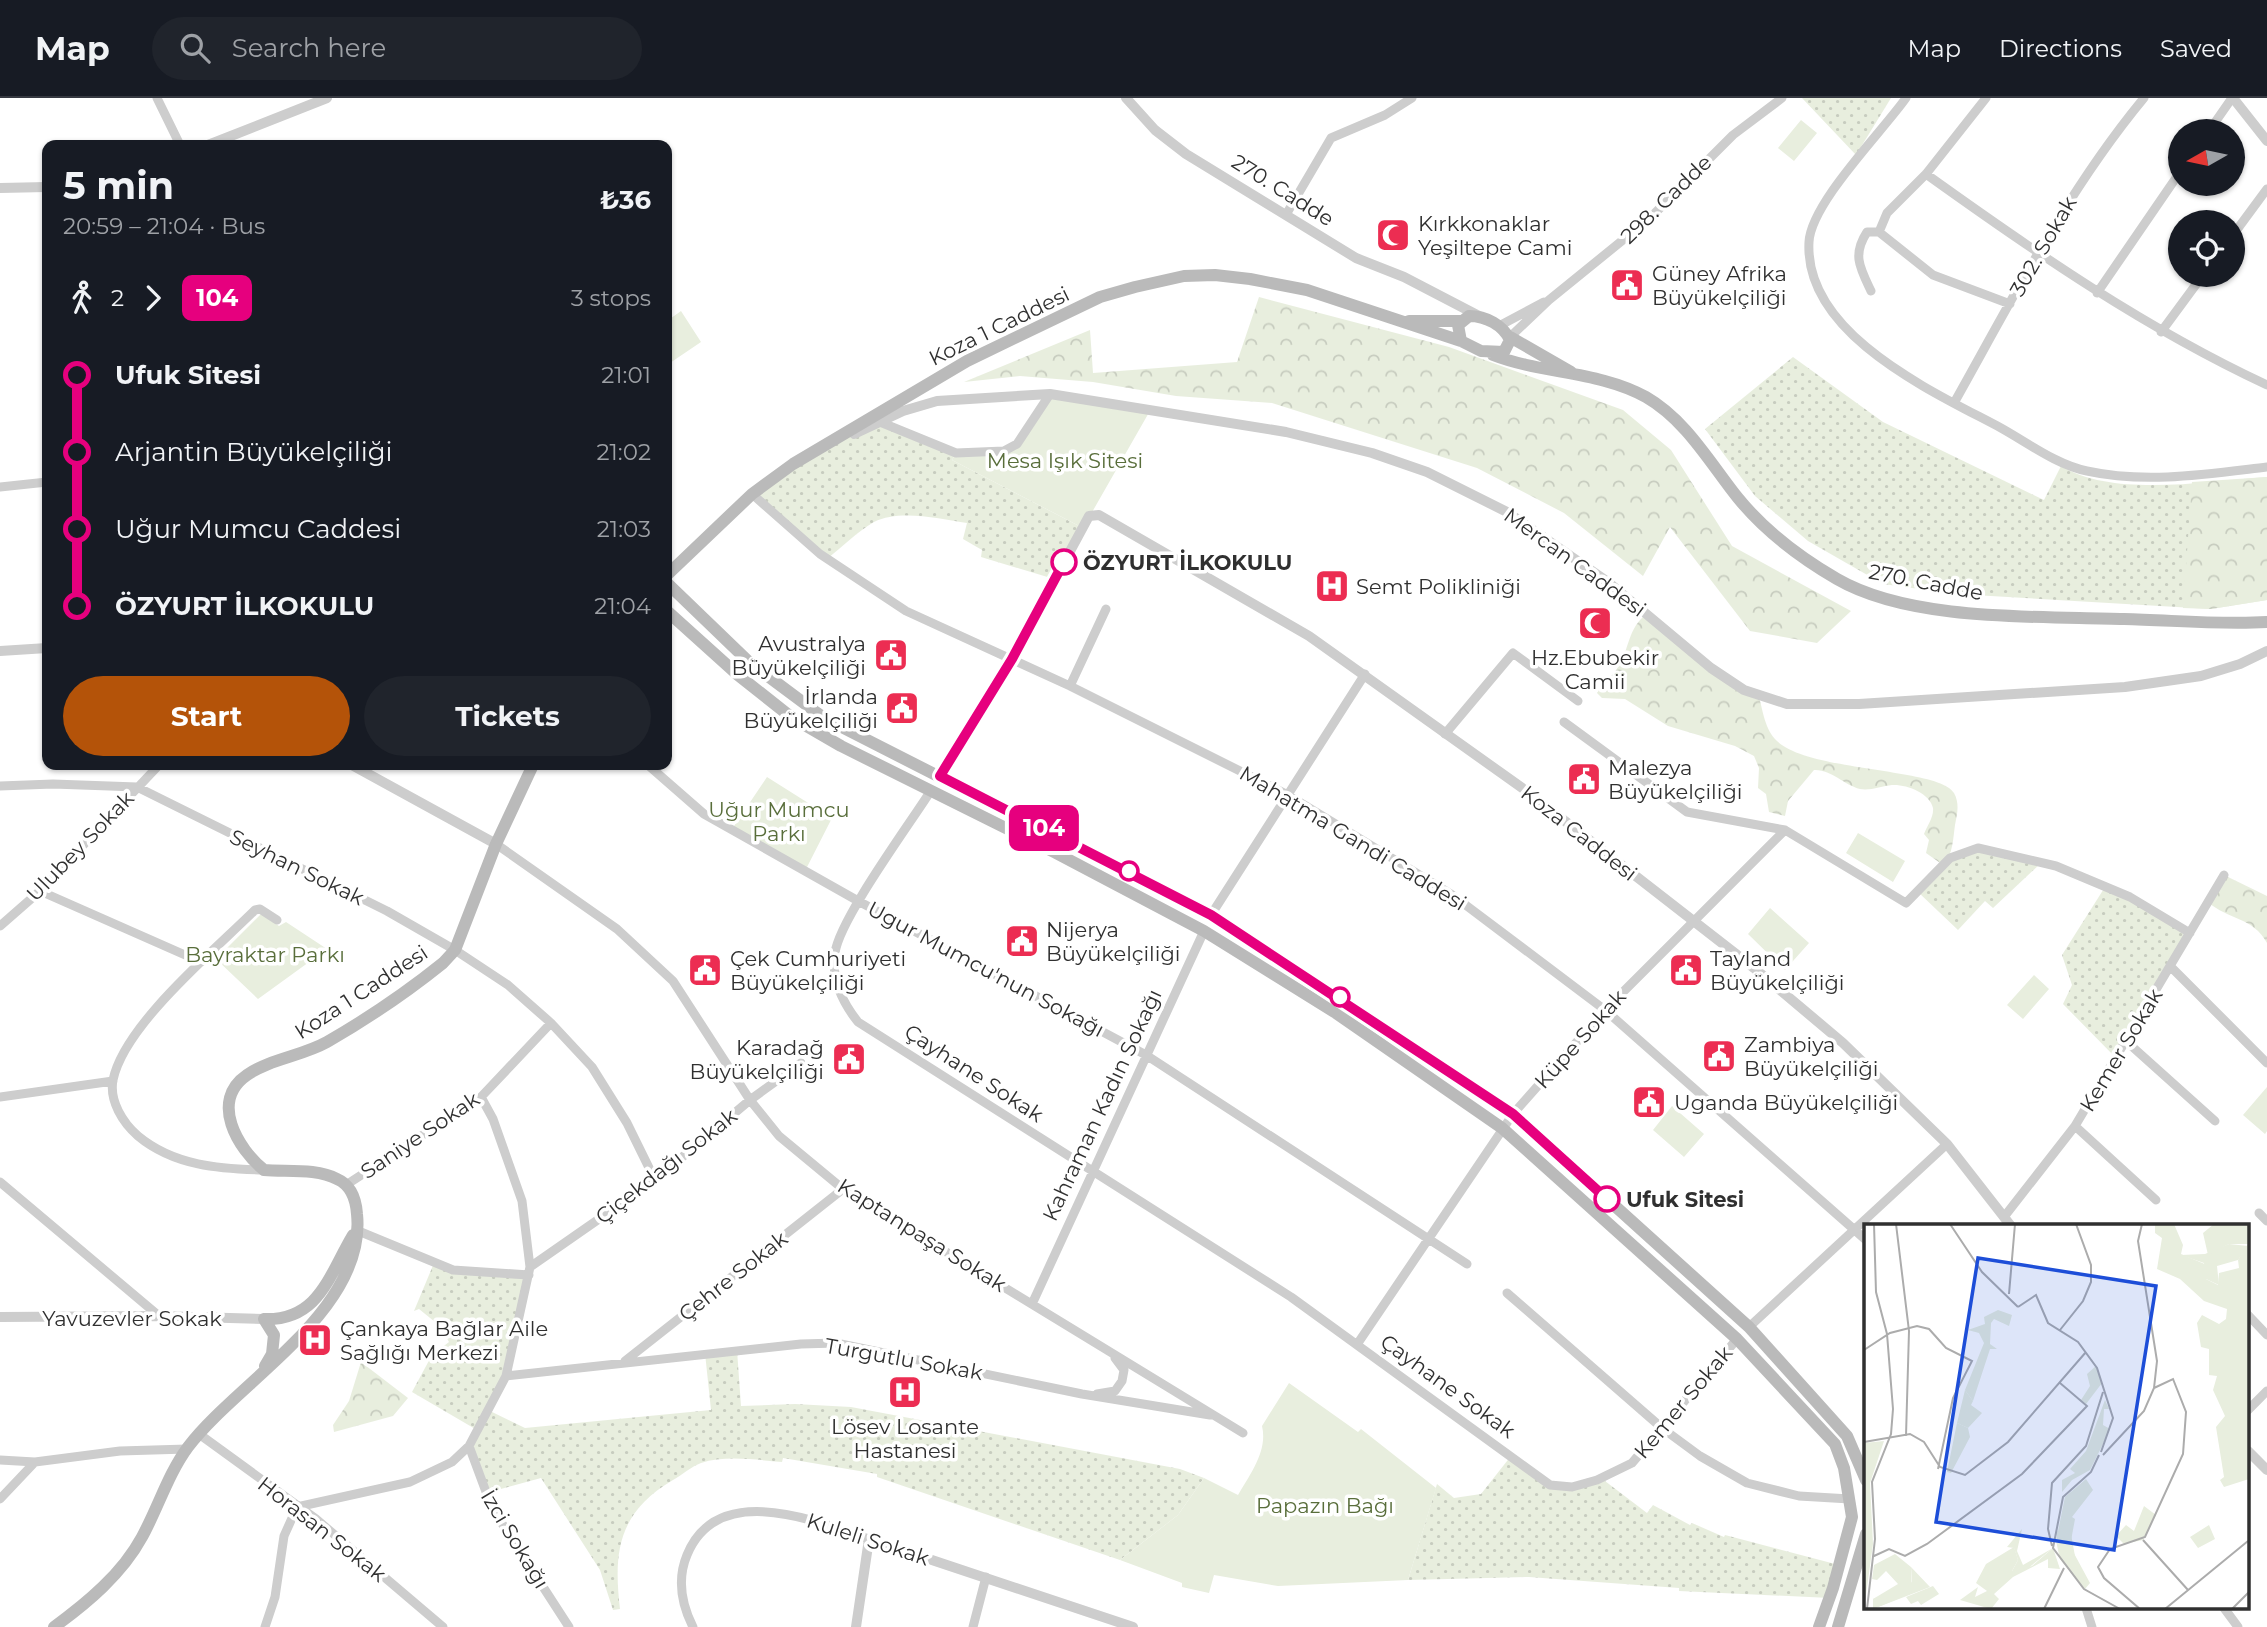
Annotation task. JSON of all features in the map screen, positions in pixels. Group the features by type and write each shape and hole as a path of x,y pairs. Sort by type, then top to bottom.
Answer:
{"main road":[{"name":"Koza 1 Caddesi","path":"672,570 752,494 793,464 832,443 912,391 967,361 1100,297 1158,281 1215,275 1250,279 1307,290 1461,341"},
{"path":"1402,321 1460,321 1469,316 1480,317"},
{"name":"270. Cadde","path":"1480,317 1499,326 1510,337 1574,374"},
{"path":"1460,321 1458,329 1461,341"},
{"path":"1489,353 1507,351 1510,337"},
{"name":"270. Cadde","path":"1461,341 1536,369 1574,374 1646,397 1672,416 1740,500 1773,533 1837,579 1861,590 1885,598 1978,614 2267,622"},
{"path":"672,588 750,662 802,704 1211,915 1513,1114 1749,1326 1847,1436 1864,1472"},
{"path":"672,616 738,675 791,717 841,747 1056,853 1204,931 1336,1013 1502,1128 1737,1339 1835,1444 1850,1499 1852,1517 1833,1588 1819,1627"},
{"name":"Koza 1 Caddesi","path":"264,1170 242,1148 230,1125 229,1108 237,1084 247,1075 326,1042 422,980 455,950 496,844 531,770"},
{"name":"Çayhane Sokak","path":"930,792 940,776"},
{"name":"Kahraman Kadın Sokağı","path":"1204,931 1211,915"},
{"path":"54,1627 99,1591 141,1539 187,1449 303,1334 327,1303 348,1268 356,1230 356,1210 346,1185 326,1175 264,1170"},
{"path":"264,1319 286,1319 306,1308 321,1290 356,1230"},
{"path":"257,1378 274,1345 273,1329 264,1319"},
{"path":"1737,1339 1749,1326"},
{"path":"1838,1627 1864,1541"}],"street":[{"path":"157,98 178,140"},
{"path":"221,140 327,98"},
{"name":"270. Cadde","path":"1126,98 1169,141 1356,258 1434,292 1480,317"},
{"path":"1287,214 1331,138 1385,115 1412,98"},
{"name":"298. Cadde","path":"1549,300 1650,218 1732,135 1782,98"},
{"path":"1906,98 1821,206 1810,229 1809,256 1820,291 1864,345 1897,371 2074,467 2091,472 2180,477 2267,467"},
{"path":"1879,232 1887,213 1926,174 1986,98"},
{"path":"2218,119 2233,98 2267,141"},
{"name":"302. Sokak","path":"1954,403 2056,219 2098,154 2141,99"},
{"path":"1926,174 2097,293 2203,356 2267,385"},
{"path":"0,188 42,187"},
{"path":"2097,293 2168,189"},
{"path":"2245,219 2267,189"},
{"path":"1871,291 1857,263 1857,253 1867,232 1879,232 1933,275 2010,304"},
{"path":"2161,332 2194,287"},
{"path":"1434,292 1448,307 1448,316 1442,321"},
{"path":"1499,326 1549,300"},
{"path":"1510,337 1549,300"},
{"path":"880,422 956,453 1004,452 1017,444 1050,394"},
{"name":"Mercan Caddesi","path":"832,443 937,401 1050,394 1286,432 1372,453 1427,472 1488,500 1555,542 1730,681 1759,697 1787,705 1872,704 2124,687 2201,676 2241,664 2267,652"},
{"path":"0,487 42,483"},
{"name":"Mahatma Gandi Caddesi","path":"752,494 820,554 920,618 1070,686 1288,795 1451,894 1605,1010 1864,1238"},
{"name":"Koza Caddesi","path":"1089,516 1099,515 1279,616 1525,790 1754,968 1843,1043 1947,1144 2008,1222"},
{"name":"Çayhane Sokak","path":"940,776 1012,659 1089,516"},
{"path":"1070,686 1107,609"},
{"path":"0,651 42,648"},
{"path":"1445,734 1513,653 1578,701"},
{"name":"Kahraman Kadın Sokağı","path":"1211,915 1364,674"},
{"path":"1563,722 1687,812 1785,830 1906,903 1950,858 1978,848 2056,866 2130,897 2190,933"},
{"name":"Ulubey Sokak","path":"0,926 40,891 154,770"},
{"path":"361,770 496,844"},
{"name":"Ugur Mumcu'nun Sokağı","path":"654,770 704,814 860,902 1146,1055 1467,1264"},
{"path":"0,786 53,784 137,787"},
{"name":"Seyhan Sokak","path":"137,787 387,911 455,950 508,985 551,1023 592,1067 627,1124 655,1180"},
{"name":"Çayhane Sokak","path":"930,792 860,902 835,950 834,967 845,1006 858,1022 1358,1343 1549,1485"},
{"name":"Küpe Sokak","path":"1358,1343 1427,1237 1513,1114 1605,1010 1691,921 1785,830"},
{"name":"Kaptanpaşa Sokak","path":"496,844 617,929 673,981 750,1100 779,1136 843,1189 1243,1433"},
{"name":"Kemer Sokak","path":"2008,1222 2075,1126 2224,875"},
{"path":"40,891 201,962"},
{"path":"264,1170 209,1167 178,1159 151,1147 129,1128 116,1106 113,1081 138,1029 201,962 255,910 260,909 277,920"},
{"name":"Kahraman Kadın Sokağı","path":"1032,1304 1204,931"},
{"path":"2171,967 2267,1063"},
{"name":"Saniye Sokak","path":"346,1185 481,1097 551,1023"},
{"path":"2127,1042 2215,1121"},
{"name":"Çiçekdağı Sokak","path":"529,1271 655,1180 750,1100 801,1063"},
{"path":"0,1097 113,1081"},
{"path":"265,1627 275,1597 284,1536 297,1507 410,1482 453,1462 469,1446 506,1376 529,1271 522,1201 493,1119 481,1097"},
{"path":"2075,1126 2156,1200"},
{"name":"Kemer Sokak","path":"1749,1326 1947,1144"},
{"path":"0,1182 159,1316"},
{"name":"Çehre Sokak","path":"623,1362 843,1189"},
{"path":"2259,1213 2267,1221"},
{"path":"356,1230 453,1270 479,1273 529,1271"},
{"path":"1507,1293 1662,1428 1700,1456 1747,1483 1799,1496 1850,1499"},
{"name":"Yavuzevler Sokak","path":"0,1317 159,1316 264,1319"},
{"path":"2250,1317 2267,1335"},
{"name":"Kemer Sokak","path":"1549,1485 1572,1487 1597,1480 1632,1463 1737,1339"},
{"name":"Turgutlu Sokak","path":"506,1376 801,1343 836,1343 1082,1394 1215,1416"},
{"path":"1082,1394 1115,1391 1122,1381 1124,1370 1106,1350"},
{"path":"2250,1408 2267,1391"},
{"name":"Horasan Sokak","path":"200,1434 316,1519 443,1627"},
{"name":"İzci Sokağı","path":"469,1446 492,1508 569,1627"},
{"path":"0,1460 36,1462 120,1451 187,1449"},
{"path":"2250,1453 2267,1471"},
{"path":"0,1499 36,1462"},
{"name":"Kuleli Sokak","path":"693,1627 685,1610 681,1585 685,1559 694,1538 711,1523 742,1511 790,1514 986,1577 1104,1622 1133,1627"},
{"path":"856,1627 869,1539"},
{"path":"973,1627 986,1577"},
{"path":"2087,1610 2092,1627"},
{"path":"2225,1610 2238,1627"}],"green space":[{"path":"1802,98 1891,98 1856,155"},
{"path":"1801,120 1817,133 1794,161 1778,148"},
{"path":"1259,297 1449,347 1623,410 1671,450 1732,546 1851,611 1817,643 1750,631 1670,527 1643,576 1564,513 1477,468 1272,403 1176,396 1093,382 1020,376 964,382 1090,330 1093,373 1237,362"},
{"path":"681,311 701,342 672,362 672,317"},
{"path":"1793,357 1883,422 2044,500 2061,466 2083,476 2133,485 2189,484 2267,477 2267,600 2211,609 1956,594 1883,584 1808,541 1755,496 1705,429"},
{"name":"Mesa Işık Sitesi","path":"1050,394 1151,409 1083,528 952,460 956,453 1011,449"},
{"path":"880,422 956,453 952,460 1083,528 1054,579 981,557 982,550 963,539 967,523 920,516 896,516 874,522 827,559 752,494 793,464"},
{"path":"2267,477 2267,600 2211,609 2183,608 2192,482"},
{"path":"1643,617 1711,668 1759,697 1770,731 1777,741 1793,751 1816,759 1925,779 1944,785 1954,793 1957,813 1952,846 1943,865 1926,853 1929,840 1924,834 1933,808 1927,798 1917,790 1898,785 1860,789 1826,772 1814,770 1788,801 1785,816 1769,812 1766,794 1758,788 1759,768 1754,756 1735,746 1668,726 1625,699 1602,698 1597,693 1618,667 1634,629"},
{"name":"Uğur Mumcu Parkı","path":"767,777 832,818 805,871 732,829"},
{"path":"1858,833 1905,861 1893,882 1846,853"},
{"path":"1978,848 2041,863 1993,908 1985,901 1958,930 1918,892 1950,858"},
{"path":"2224,875 2267,896 2267,943 2255,928 2208,902"},
{"path":"2105,887 2190,933 2117,1059 2063,1004 2072,985 2062,955"},
{"path":"1770,908 1809,943 1785,970 1748,934"},
{"name":"Bayraktar Parkı","path":"261,914 279,926 286,922 327,949 258,999 216,959"},
{"path":"2034,975 2049,989 2023,1019 2007,1005"},
{"path":"2267,1087 2267,1131 2265,1134 2243,1115"},
{"path":"1672,1106 1704,1134 1684,1157 1653,1130"},
{"path":"434,1263 453,1270 529,1275 506,1376 488,1410 525,1428 711,1410 705,1353 737,1350 741,1406 795,1404 851,1407 1180,1469 1204,1478 1178,1515 1120,1560 877,1477 877,1474 783,1458 782,1462 720,1459 701,1463 655,1492 631,1519 619,1551 620,1609 613,1610 600,1570 541,1478 486,1493 469,1446 477,1430 412,1392 432,1355 449,1342 440,1326 419,1309 414,1311"},
{"path":"361,1362 408,1398 393,1416 334,1432 333,1425 349,1401"},
{"name":"Papazın Bağı","path":"1289,1383 1358,1432 1361,1429 1436,1488 1408,1580 1278,1586 1214,1575 1209,1593 1182,1587 1182,1583 1120,1560 1178,1515 1204,1478 1238,1495 1260,1453 1262,1426"},
{"path":"1511,1456 1552,1484 1572,1485 1601,1478 1647,1513 1653,1505 1690,1525 1692,1523 1724,1537 1725,1535 1839,1565 1830,1598 1679,1591 1679,1588 1529,1577 1408,1580 1437,1484 1454,1498 1481,1494"}],"bus line":[{"name":"104","path":"1064,562 1012,659 940,776 1211,915 1345,1000 1513,1114 1607,1199"}],"place":[{"name":"Kırkkonaklar Yeşiltepe Cami","path":"1393,235"},
{"name":"Güney Afrika Büyükelçiliği","path":"1627,285"},
{"name":"ÖZYURT İLKOKULU","path":"1064,562"},
{"name":"Semt Polikliniği","path":"1332,586"},
{"name":"Hz.Ebubekir Camii","path":"1595,623"},
{"name":"Avustralya Büyükelçiliği","path":"891,655"},
{"name":"İrlanda Büyükelçiliği","path":"902,708"},
{"name":"Malezya Büyükelçiliği","path":"1584,779"},
{"name":"Nijerya Büyükelçiliği","path":"1022,941"},
{"name":"Çek Cumhuriyeti Büyükelçiliği","path":"705,970"},
{"name":"Tayland Büyükelçiliği","path":"1686,970"},
{"name":"Zambiya Büyükelçiliği","path":"1719,1056"},
{"name":"Karadağ Büyükelçiliği","path":"849,1059"},
{"name":"Uganda Büyükelçiliği","path":"1649,1102"},
{"name":"Ufuk Sitesi","path":"1607,1199"},
{"name":"Çankaya Bağlar Aile Sağlığı Merkezi","path":"315,1340"},
{"name":"Lösev Losante Hastanesi","path":"905,1392"}]}
